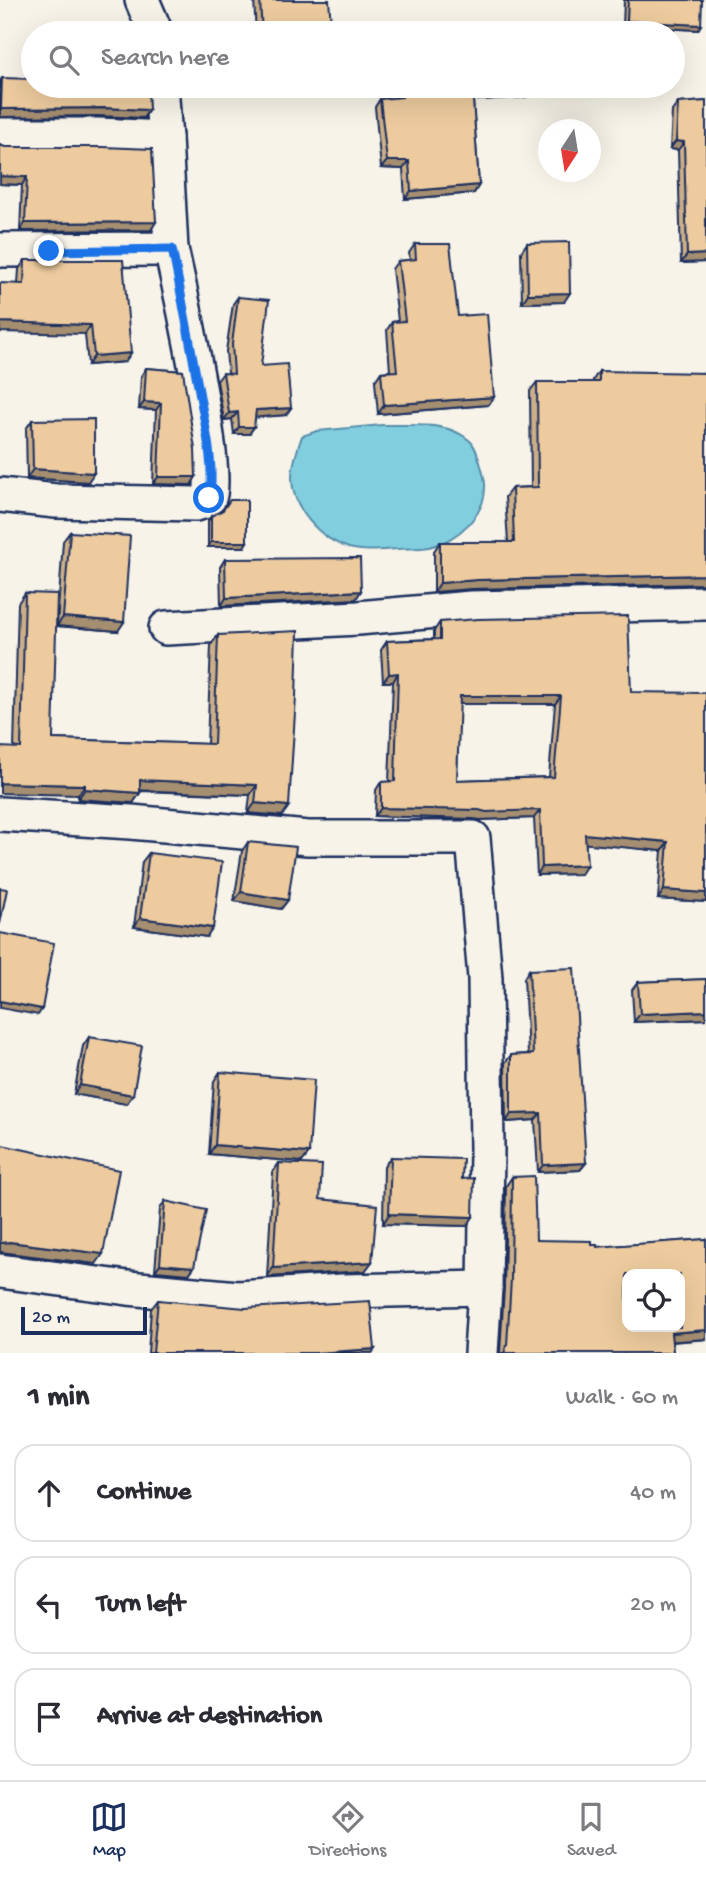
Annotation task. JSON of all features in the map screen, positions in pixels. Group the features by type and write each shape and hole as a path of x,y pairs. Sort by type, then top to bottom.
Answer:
{"street":[{"path":"142,0 151,21"},
{"path":"0,495 56,501 195,504 209,498 211,468 172,249 161,98"},
{"path":"0,135 165,138"},
{"path":"0,250 172,249"},
{"path":"166,628 358,618 471,608 706,603"},
{"path":"0,814 131,822 307,838 473,838 485,978 487,1150 481,1353"},
{"path":"0,1270 128,1288 238,1298 342,1291 485,1288"}],"water":[{"path":"382,425 450,429 474,445 485,484 484,495 475,516 459,533 425,548 355,549 328,538 302,511 293,489 292,477 302,436 317,431"}],"building":[{"path":"260,0 329,0 331,21 261,21"},
{"path":"628,0 702,0 701,25 685,24 685,21 627,21"},
{"path":"2,78 21,79 21,98 148,98 149,110 104,108 1,109"},
{"path":"473,98 479,185 411,191 409,161 387,161 380,99"},
{"path":"706,101 706,254 687,255 684,142 676,141 678,103"},
{"path":"0,145 152,149 156,222 25,223 27,177 0,176"},
{"path":"569,242 570,293 528,294 527,243"},
{"path":"415,244 450,244 458,316 487,314 494,397 384,405 381,372 397,371 392,322 405,321 398,261 416,259"},
{"path":"25,260 123,260 131,353 94,356 91,325 0,322 0,283 24,284"},
{"path":"238,297 269,300 261,366 287,364 291,408 256,410 254,427 239,427 238,412 229,413 223,373 234,374 232,344"},
{"path":"146,368 183,371 195,449 196,477 158,477 161,403 144,402"},
{"path":"599,371 706,373 706,575 440,583 440,542 514,542 512,488 538,487 537,382 599,382"},
{"path":"94,419 94,473 33,469 32,420"},
{"path":"230,500 247,500 247,542 211,542 211,516 223,510"},
{"path":"70,532 130,536 124,622 63,617"},
{"path":"360,558 361,591 226,598 225,559"},
{"path":"25,593 57,594 53,739 214,744 218,635 298,631 289,806 255,803 257,785 140,780 140,793 85,789 85,785 0,783 0,747 21,748"},
{"path":"628,616 631,692 706,693 706,893 664,890 668,842 585,834 587,865 542,867 540,810 486,812 381,808 381,782 395,781 398,673 389,674 387,641 440,639 440,622","holes":["460,696 561,696 554,777 457,780"]},
{"path":"248,842 296,847 288,900 241,892"},
{"path":"149,853 222,862 213,928 140,918"},
{"path":"0,888 7,889 0,924"},
{"path":"0,933 54,943 42,1009 0,1001"},
{"path":"574,968 586,1163 543,1165 541,1113 511,1114 511,1055 533,1054 529,970"},
{"path":"706,979 706,1011 640,1014 638,982"},
{"path":"89,1037 142,1046 133,1095 80,1085"},
{"path":"220,1072 314,1080 309,1153 215,1145"},
{"path":"2,1145 119,1170 103,1254 0,1243"},
{"path":"391,1157 463,1159 462,1179 474,1178 473,1217 389,1214"},
{"path":"279,1163 322,1165 320,1199 377,1205 372,1262 273,1268"},
{"path":"534,1176 536,1240 592,1241 592,1245 597,1247 706,1239 706,1330 685,1332 685,1269 622,1269 622,1332 683,1332 671,1333 673,1353 504,1353 507,1345 512,1177"},
{"path":"165,1201 206,1210 194,1267 160,1264"},
{"path":"158,1300 245,1308 370,1301 375,1349 314,1353 153,1353"}],"route":[{"path":"49,251 172,249 211,468 209,498"}]}
